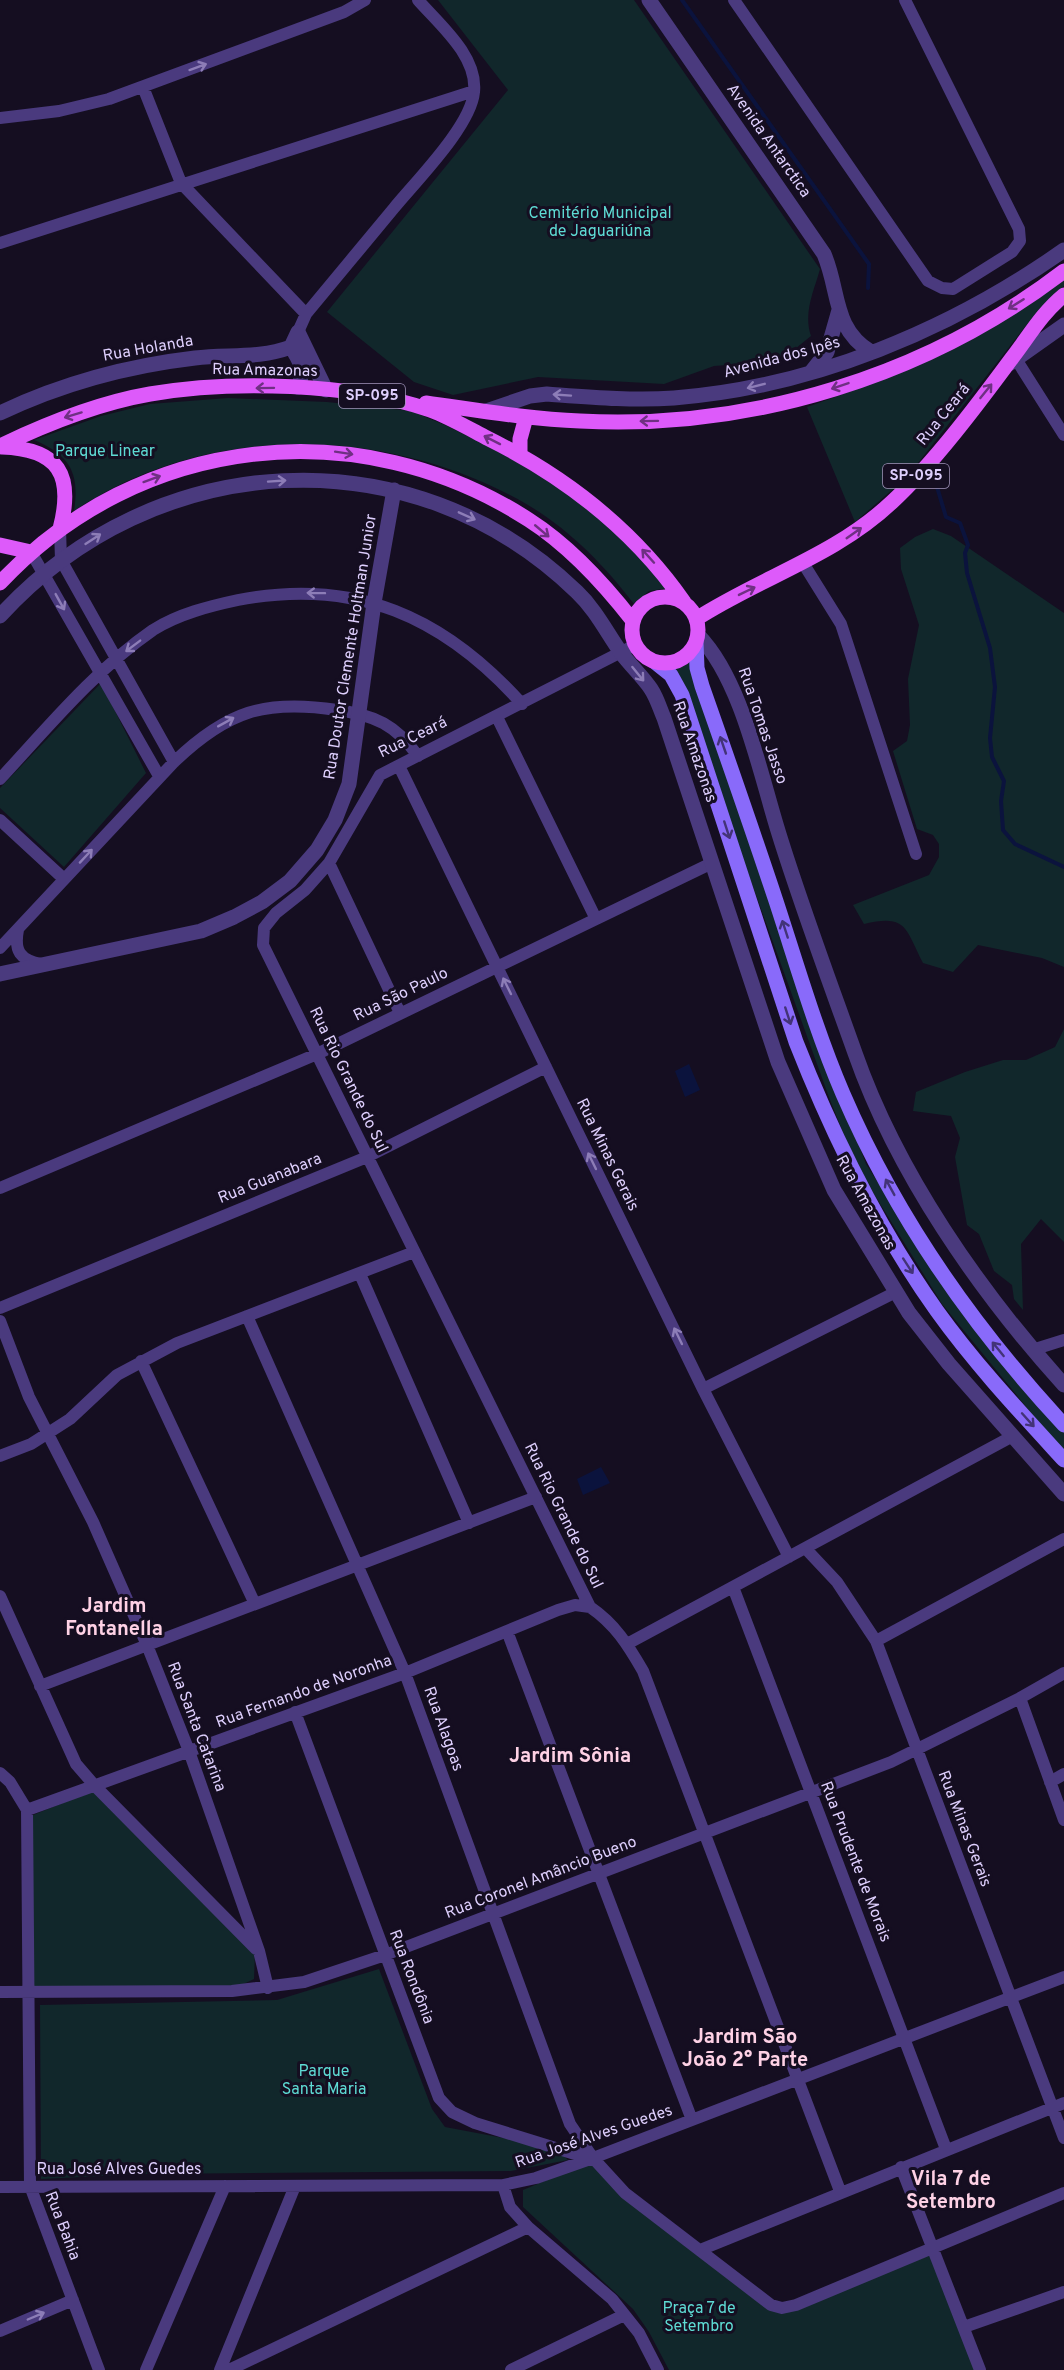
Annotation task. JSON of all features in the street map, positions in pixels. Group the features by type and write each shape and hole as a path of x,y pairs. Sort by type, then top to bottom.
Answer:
{"main road":[{"name":"SP-095","path":"380,396 526,417 581,422 670,420 754,411 871,376 950,342 1012,307 1064,271"},
{"name":"SP-095","path":"1012,360 1034,324 1064,295"},
{"name":"Rua Ceará","path":"696,619 718,605 838,544 893,502 1012,360"},
{"name":"Rua Amazonas","path":"0,446 50,423 149,394 199,389 298,387 380,396 431,411 520,455 569,485 604,513 645,552 684,602"},
{"path":"520,455 520,439 526,417"},
{"path":"0,446 26,448 42,453 61,474 66,499 60,529"},
{"path":"0,582 31,552 78,516 152,478 248,454 330,451 376,458 432,473 475,489 530,521 567,552 619,603 633,621"},
{"path":"0,544 31,552"},
{"path":"684,602 661,597 650,600 638,610 633,621 628,649 656,663 671,675 682,695 796,1042 846,1158 895,1246 937,1310 982,1369 1064,1460"},
{"name":"SP-095","path":"684,602 696,619 697,638"},
{"path":"656,663 668,664 681,659 690,652 697,638"},
{"path":"697,638 697,668 702,686 818,1031 843,1094 890,1187 957,1298 998,1350 1064,1425"}],"street":[{"path":"0,118 58,111 143,87 344,12 365,0"},
{"path":"298,387 304,374 291,347 306,314 445,147 466,116 474,92 471,70 460,49 418,0"},
{"name":"Avenida Antarctica","path":"649,0 824,254 834,276 839,310 849,335 871,352"},
{"path":"734,0 928,281 942,288 953,288 1012,252 1020,241 1019,229 905,0"},
{"path":"143,87 181,183 306,314"},
{"path":"0,243 181,183 474,92"},
{"name":"Avenida dos Ipês","path":"486,411 530,396 547,394 672,398 734,391 812,371 871,352 940,325 1028,275 1064,250"},
{"name":"Avenida Antarctica","path":"812,371 827,352 839,310"},
{"path":"1064,325 1012,360 1064,435"},
{"path":"834,328 840,345 851,358"},
{"path":"298,333 327,390"},
{"name":"Rua Holanda","path":"0,413 44,392 133,366 198,357 270,355 291,347"},
{"name":"Rua Amazonas","path":"0,616 20,595 61,561 96,536 134,516 175,499 239,485 295,480 339,482 394,490 469,516 507,538 549,567 578,593 628,649 651,689 664,718 778,1062 834,1190 896,1292 949,1364 1011,1437 1064,1494"},
{"name":"Rua Doutor Clemente Holtman Junior","path":"0,974 201,931 262,902 290,880 317,850 335,820 349,784 361,713 374,603 394,490"},
{"path":"60,529 61,561 174,762"},
{"path":"31,552 159,776"},
{"path":"803,563 841,624 916,854"},
{"path":"0,779 99,671 155,629 206,606 270,594 326,593 374,603 426,624 465,648 497,676 522,704"},
{"name":"Rua Tomas Jasso","path":"697,638 711,649 726,676 751,741 780,836 856,1056 883,1118 946,1230 976,1277 1032,1350 1064,1385"},
{"name":"Rua Ceará","path":"264,928 276,913 305,890 329,863 380,775 628,649"},
{"path":"0,948 159,776 200,737 234,718 266,706 300,704 361,713 386,723 406,738 418,756"},
{"path":"497,717 596,919"},
{"name":"Rua Minas Gerais","path":"399,766 703,1389 789,1557"},
{"path":"0,820 64,879"},
{"path":"329,863 400,1013"},
{"name":"Rua São Paulo","path":"0,1188 317,1054 712,863"},
{"name":"Rua Rio Grande do Sul","path":"264,928 263,945 590,1607 608,1619 644,1671 840,2191"},
{"path":"18,930 15,943 19,954 27,961 45,965"},
{"name":"Rua Guanabara","path":"0,1308 368,1157 546,1067"},
{"path":"0,1456 31,1444 70,1419 117,1376 177,1343 414,1252"},
{"path":"360,1274 469,1522"},
{"path":"703,1389 896,1292"},
{"name":"Rua Alagoas","path":"247,1316 405,1673 570,2124 592,2158 625,2193 771,2305 782,2308 796,2305 933,2248"},
{"name":"Rua Santa Catarina","path":"0,1322 29,1397 93,1522 147,1645 189,1750 259,1951 268,1988"},
{"path":"1032,1350 1064,1340"},
{"path":"141,1361 255,1604"},
{"path":"627,1644 1011,1437"},
{"path":"40,1686 536,1497"},
{"path":"876,1641 1064,1539"},
{"name":"Rua Minas Gerais","path":"807,1549 837,1582 876,1641 1010,1998 1058,2105 1064,2138"},
{"name":"Rua Prudente de Morais","path":"733,1587 946,2149"},
{"path":"0,1596 76,1764 95,1786 259,1951"},
{"name":"Rua Fernando de Noronha","path":"27,1810 405,1673 558,1610 575,1605 590,1607"},
{"path":"507,1631 692,2120"},
{"name":"Rua Coronel Amâncio Bueno","path":"0,1992 232,1991 304,1982 384,1955 891,1762 1020,1698 1064,1673"},
{"path":"1020,1698 1064,1820"},
{"name":"Rua Rondônia","path":"295,1712 439,2098 452,2112 475,2123 592,2158"},
{"path":"0,1773 10,1782 27,1810"},
{"path":"1050,1782 1064,1774"},
{"name":"Rua Bahia","path":"27,1810 30,2186 99,2370"},
{"name":"Rua José Alves Guedes","path":"0,2187 503,2185 536,2178 592,2158 1064,1977"},
{"path":"700,2250 840,2191 1058,2105"},
{"path":"901,2167 980,2370"},
{"path":"503,2185 510,2207 528,2227 612,2299 639,2333 658,2370"},
{"path":"146,2370 225,2186"},
{"path":"220,2370 295,2186"},
{"path":"933,2248 1064,2193"},
{"path":"229,2370 528,2227"},
{"path":"964,2327 1064,2292"},
{"path":"0,2331 73,2300"},
{"path":"511,2370 624,2314"}],"green space":[{"name":"Cemitério Municipal de Jaguariúna","path":"438,0 634,0 820,269 809,310 811,336 780,361 714,366 664,384 538,377 453,395 414,382 327,312 508,90"},
{"path":"1064,280 1064,286 1039,309 907,477 855,522 807,407 875,382 940,353 1003,320"},
{"name":"Parque Linear","path":"228,398 327,402 411,411 445,425 502,453 566,492 616,530 669,588 649,591 634,604 586,550 528,505 474,479 418,460 359,448 300,444 240,448 182,461 126,482 74,511 75,486 70,467 56,452 34,440 101,416 150,404"},
{"path":"933,529 951,536 1064,613 1064,967 1042,958 978,945 953,972 923,963 908,933 897,923 878,921 864,924 853,905 929,875 939,857 939,844 933,835 917,829 893,751 907,741 910,725 908,679 919,625 901,569 900,548 915,537"},
{"path":"693,655 780,932 866,1164 949,1292 1064,1429 1064,1453 942,1304 856,1165 830,1100 674,668"},
{"path":"101,683 146,773 64,867 0,808 0,788"},
{"path":"1064,1029 1064,1242 1041,1219 1021,1244 1023,1310 1014,1299 1012,1285 994,1271 979,1234 967,1225 955,1157 960,1138 951,1116 913,1111 916,1092 965,1072 1003,1060 1026,1060 1055,1047"},
{"path":"95,1790 255,1952 254,1979 231,1990 33,1987 33,1815"},
{"name":"Parque Santa Maria","path":"379,1969 432,2109 445,2127 556,2148 568,2160 511,2171 144,2174 41,2179 40,2005 277,2000"},
{"name":"Praça 7 de Setembro","path":"592,2161 783,2310 933,2254 979,2370 669,2370 649,2332 633,2309 523,2207 523,2190"}],"shaded area":[{"path":"689,1064 700,1090 685,1097 675,1071"},
{"path":"601,1467 610,1483 583,1495 577,1479"}],"waterway":[{"path":"682,0 869,264 868,288"},
{"path":"934,477 946,517 960,523 968,545 965,553 967,573 990,648 995,687 990,738 992,757 1004,781 1001,801 1003,830 1015,844 1064,867"}],"district":[{"name":"Jardim Fontanella","path":"114,1618"},
{"name":"Jardim Sônia","path":"570,1757"},
{"name":"Jardim São João 2° Parte","path":"745,2050"},
{"name":"Vila 7 de Setembro","path":"951,2192"}]}
